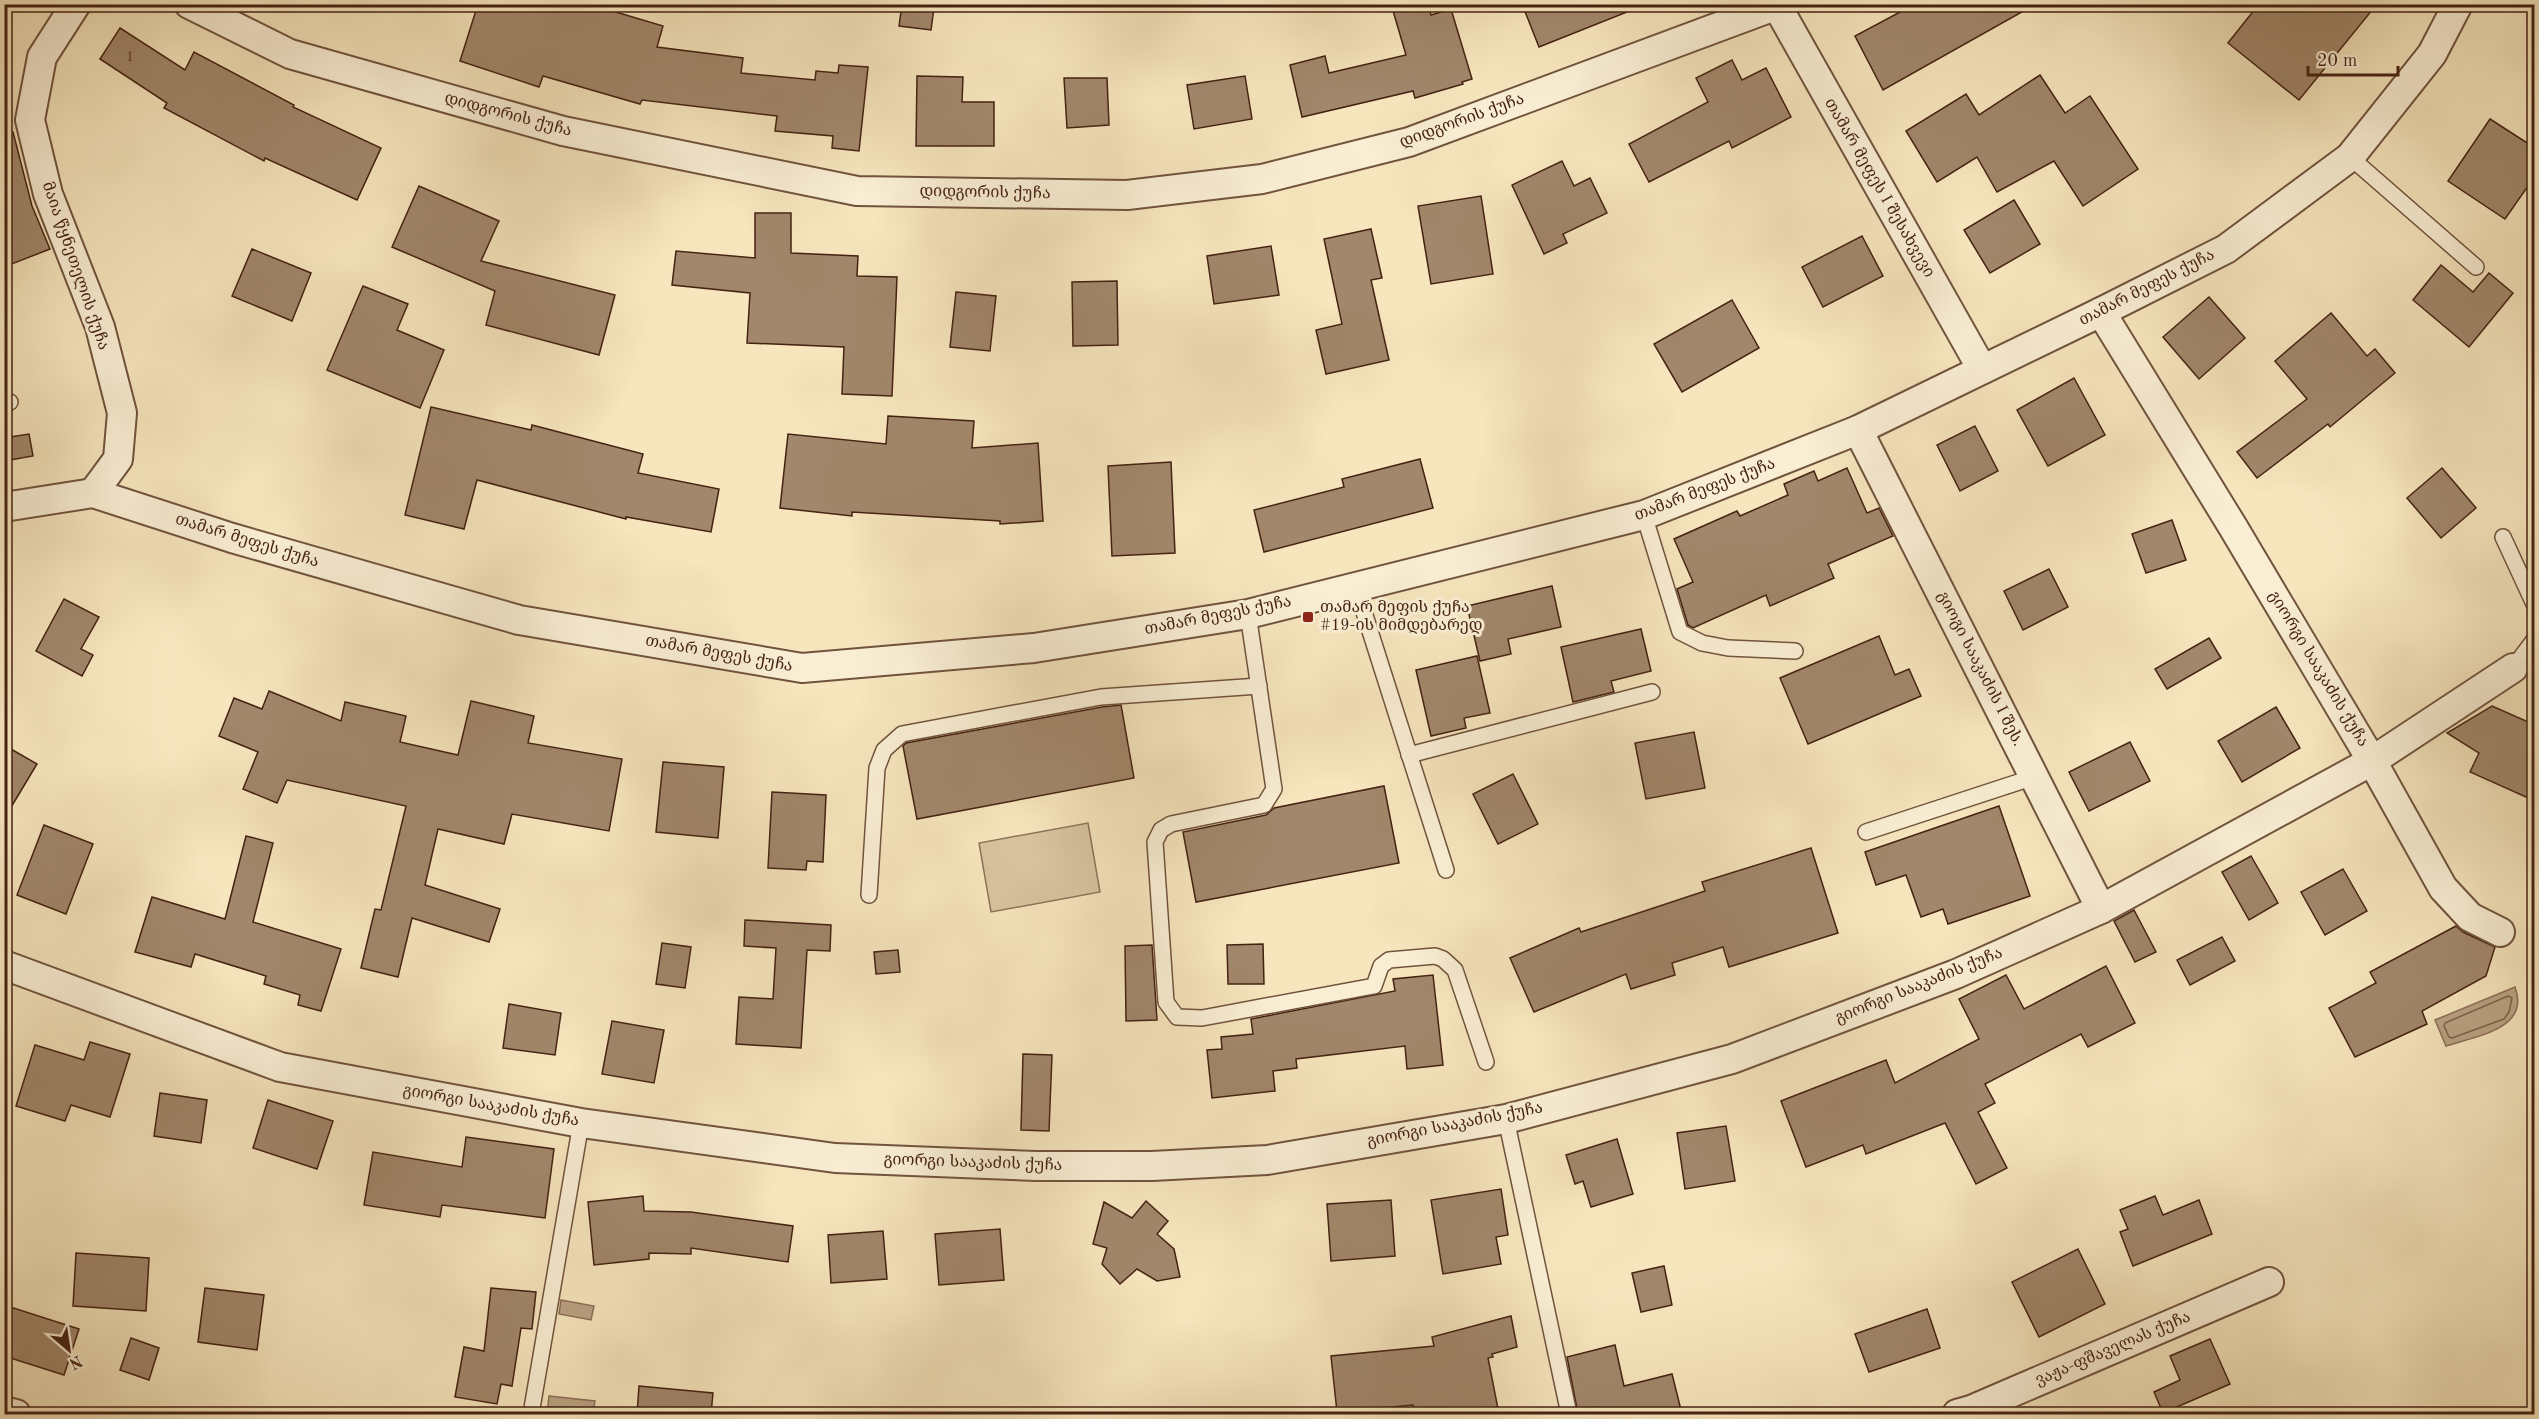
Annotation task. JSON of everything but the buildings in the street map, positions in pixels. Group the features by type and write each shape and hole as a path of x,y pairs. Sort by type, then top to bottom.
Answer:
{"street":[{"name":"მაია წყნეთელის ქუჩა","path":"76,4 42,57 30,120 48,194 100,327 122,413 118,459 93,494"},
{"name":"დიდგორის ქუჩა","path":"189,4 290,54 552,128 846,189 1127,195 1262,178 1409,142 1778,5"},
{"name":"თამარ მეფეს ქუჩა","path":"4,507 93,494 232,538 519,620 802,668 1034,648 1248,614 1644,515 1858,429 2226,249 2350,158 2432,54 2458,4"},
{"name":"თამარ მეფეს I შესახვევი","path":"1778,5 1982,369"},
{"name":"გიორგი სააკაძის ქუჩა","path":"8,975 280,1067 581,1123 835,1158 1036,1166 1152,1166 1267,1160 1506,1119 1731,1059 1956,974 2101,909 2372,761 2234,527 2101,312"},
{"name":"გიოგი სააკაძის I შეს.","path":"1858,429 2101,909"},
{"path":"2500,932 2470,917 2443,888 2372,761 2513,668"},
{"name":"ვაჟა-ფშაველას ქუჩა","path":"1957,1414 1982,1406 2269,1282"},
{"path":"4,1411 16,1414"}],"lane":[{"path":"2350,158 2476,267"},
{"path":"1644,515 1680,632 1702,643 1728,648 1795,651"},
{"path":"2503,537 2535,604"},
{"path":"1356,587 1446,870"},
{"path":"1248,614 1274,789 1264,805 1171,824 1161,830 1155,842 1166,1002 1177,1017 1202,1018 1374,986 1381,966 1389,960 1435,956 1443,959 1455,970 1486,1062"},
{"path":"2513,668 2535,640"},
{"path":"869,895 877,768 884,750 902,734 1101,697 1259,686"},
{"path":"1409,755 1652,692"},
{"path":"1866,832 2034,777"},
{"path":"1506,1119 1569,1414"},
{"path":"531,1414 581,1123"}],"shaded area":[{"path":"1088,823 1100,892 991,912 979,843"}],"water":[{"path":"2515,987 2518,1001 2515,1013 2508,1021 2485,1034 2446,1046 2435,1020"},
{"path":"561,1300 594,1306 591,1320 559,1314"},
{"path":"549,1396 595,1401 593,1414 547,1414"}],"place":[{"name":"თამარ მეფის ქუჩა #19-ის მიმდებარედ","path":"1308,617"}]}
